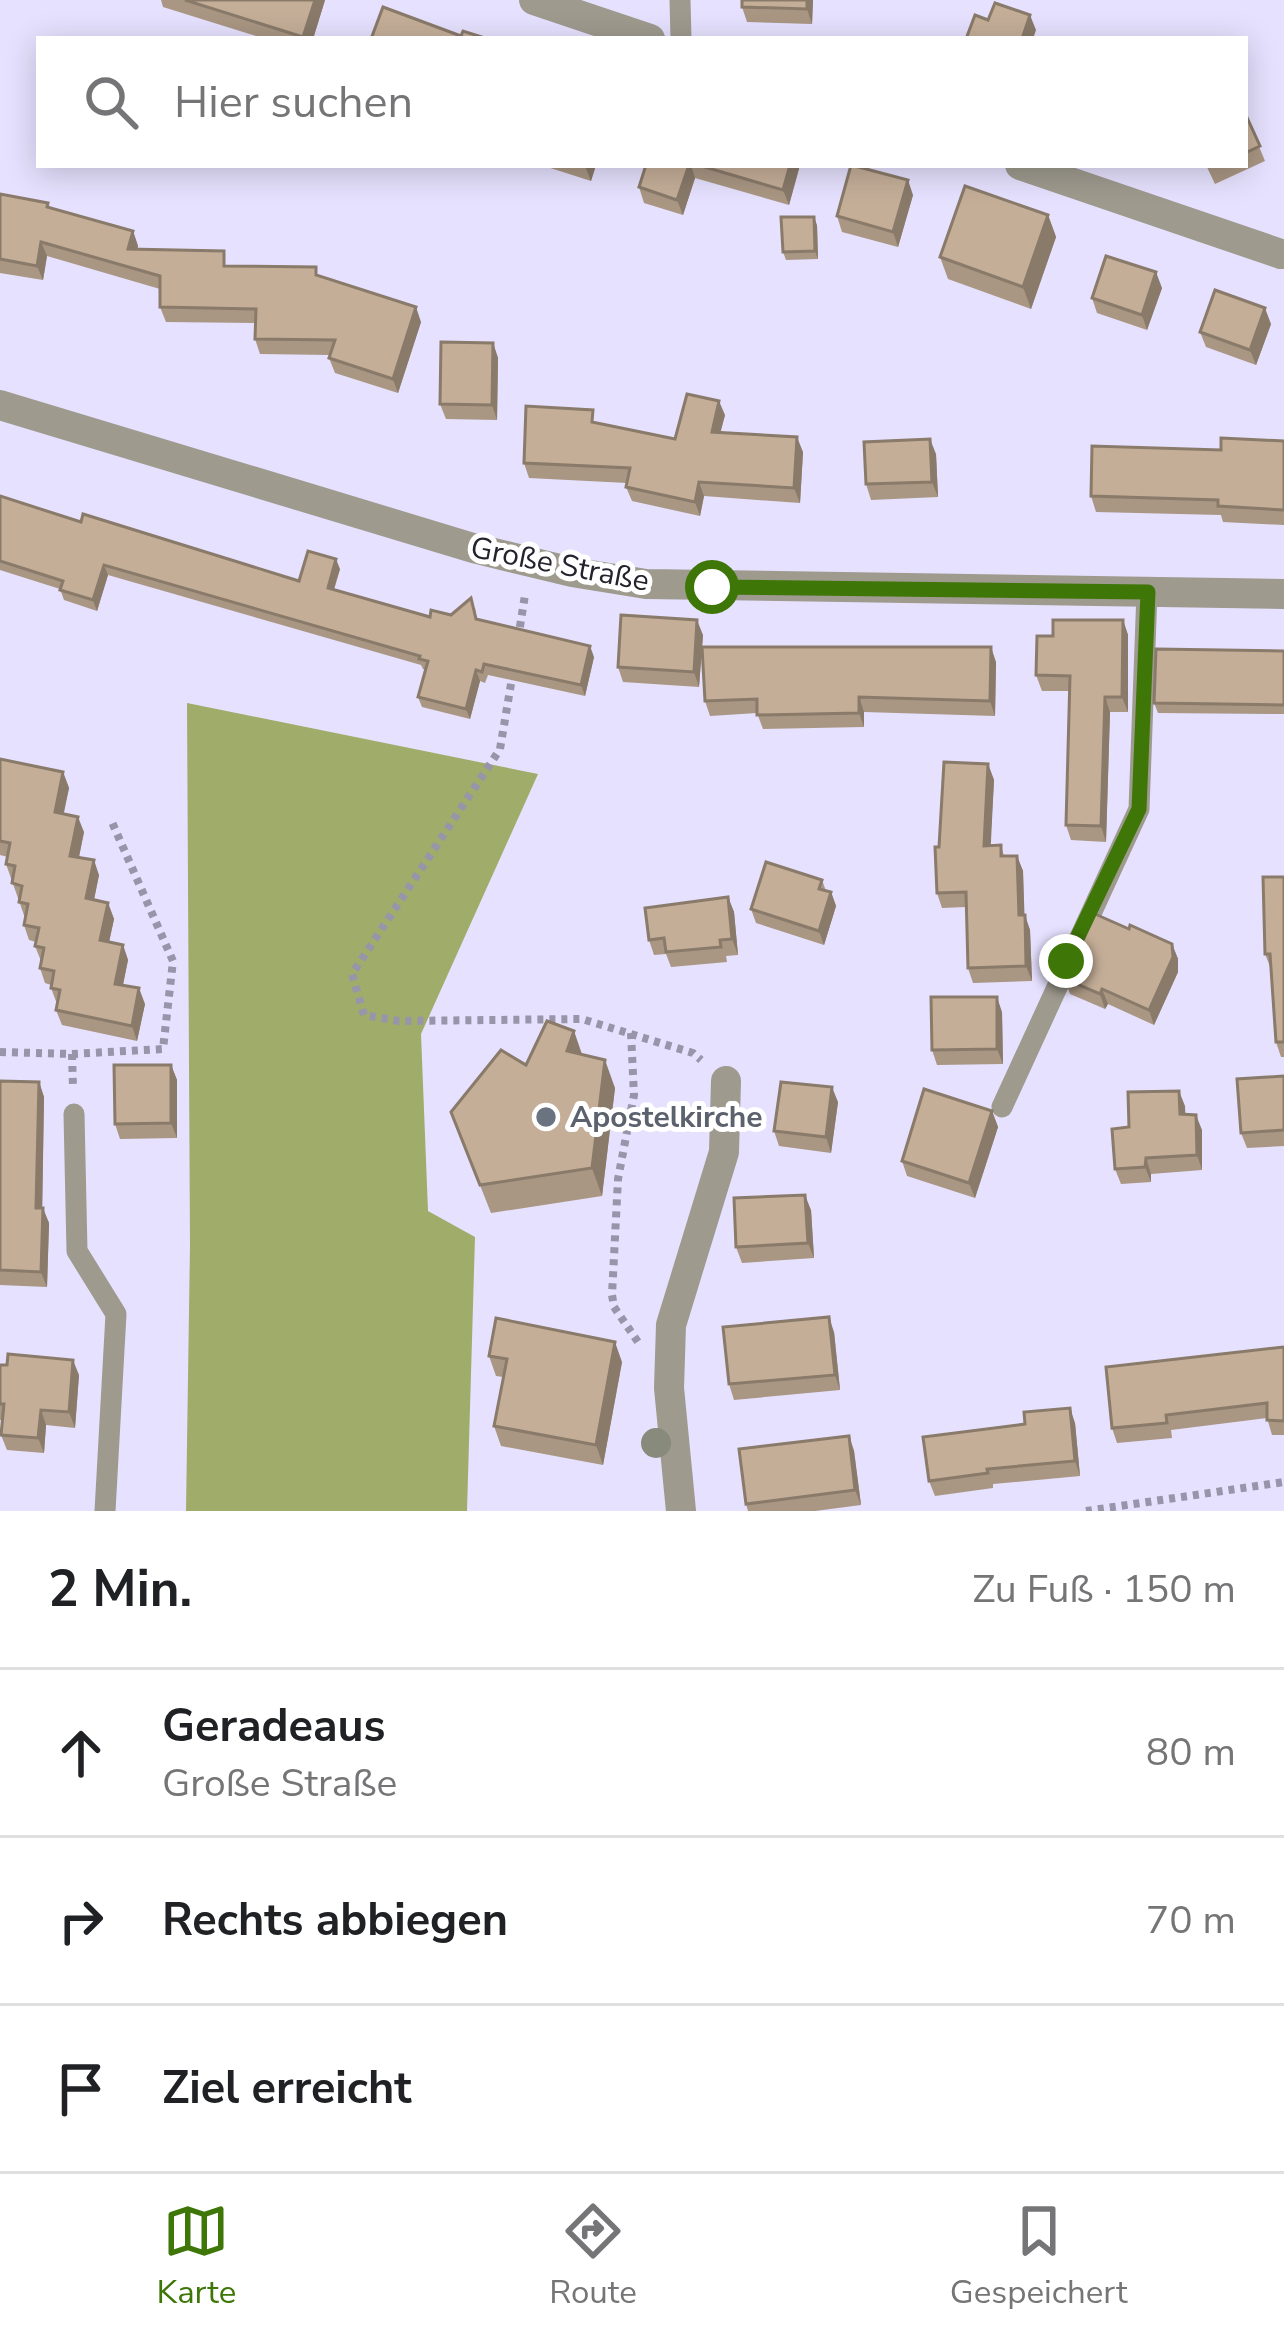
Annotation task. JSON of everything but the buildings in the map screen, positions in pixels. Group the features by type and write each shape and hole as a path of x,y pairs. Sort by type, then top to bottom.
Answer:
{"street":[{"path":"534,0 641,36"},
{"path":"1029,168 1282,254"},
{"name":"Große Straße","path":"0,405 532,564 646,584 1284,594"},
{"path":"680,1511 669,1388 670,1324 724,1152 726,1081"}],"lane":[{"path":"680,0 681,36"},
{"path":"1001,1107 1139,809 1148,592"},
{"path":"74,1114 77,1251 116,1314 105,1511"}],"path":[{"path":"518,642 532,564"},
{"path":"514,663 500,748 352,974 364,1015 400,1021 582,1019 693,1054 726,1081"},
{"path":"0,1052 163,1049 172,961 111,820"},
{"path":"631,1033 634,1095 618,1179 612,1295 614,1307 669,1388"},
{"path":"1086,1511 1284,1482"}],"green space":[{"path":"187,703 538,774 421,1034 428,1211 475,1237 467,1511 186,1511 190,1245"}],"place":[{"name":"Apostelkirche","path":"546,1117"}],"route":[{"path":"712,587 1148,592 1139,809 1066,961"}]}
